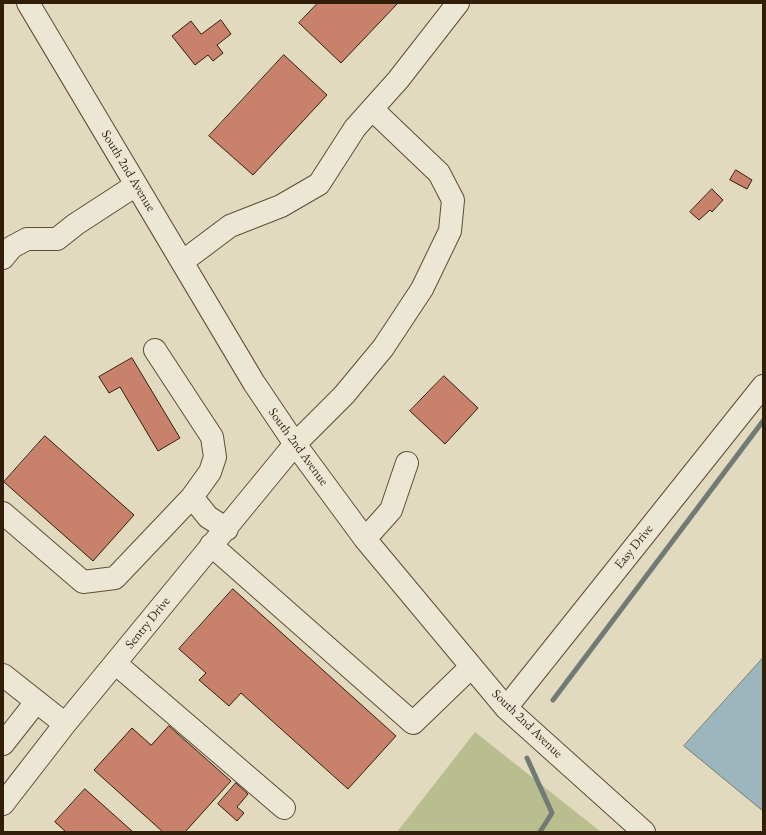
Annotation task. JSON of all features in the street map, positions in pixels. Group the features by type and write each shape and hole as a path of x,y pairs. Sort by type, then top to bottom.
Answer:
{"street":[{"name":"South 2nd Avenue","path":"28,3 254,383 295,444 365,538 506,708 644,832"},
{"path":"182,262 230,226 281,206 319,184 355,128 458,3"},
{"name":"Sentry Drive","path":"3,804 65,724 211,545 227,529 295,444 344,395 383,348 422,289 450,231 453,200 439,173 372,109"},
{"path":"3,258 12,247 27,239 57,239 136,185"},
{"path":"3,513 83,582 115,578 192,498 210,472 215,457 212,437 156,350"},
{"name":"Easy Drive","path":"506,708 763,386"},
{"path":"365,538 391,510 406,463"},
{"path":"192,498 208,517 227,529"},
{"path":"211,545 413,723 471,667"},
{"path":"115,663 284,808"},
{"path":"3,675 65,724"},
{"path":"3,744 36,702"}],"green space":[{"path":"475,732 601,832 397,832"}],"water":[{"path":"763,658 763,811 684,746"}],"building":[{"path":"318,3 398,3 341,63 299,23"},
{"path":"221,20 231,34 217,45 223,53 213,61 208,55 195,65 172,36 191,21 201,34"},
{"path":"284,55 327,95 253,175 209,136"},
{"path":"736,170 752,180 747,189 730,180"},
{"path":"712,189 723,200 712,212 710,210 699,220 690,212"},
{"path":"132,358 180,438 158,451 120,387 109,393 99,377"},
{"path":"444,376 478,408 445,444 410,411"},
{"path":"45,436 134,515 93,561 4,482"},
{"path":"233,589 396,736 348,789 241,693 229,706 199,680 206,673 179,649"},
{"path":"169,726 231,781 185,832 163,832 94,770 132,728 151,745"},
{"path":"236,783 248,794 237,807 244,813 237,821 218,804"},
{"path":"85,789 133,832 66,832 55,822"}],"waterway":[{"path":"553,700 763,421"},
{"path":"527,758 552,813 540,832"}]}
